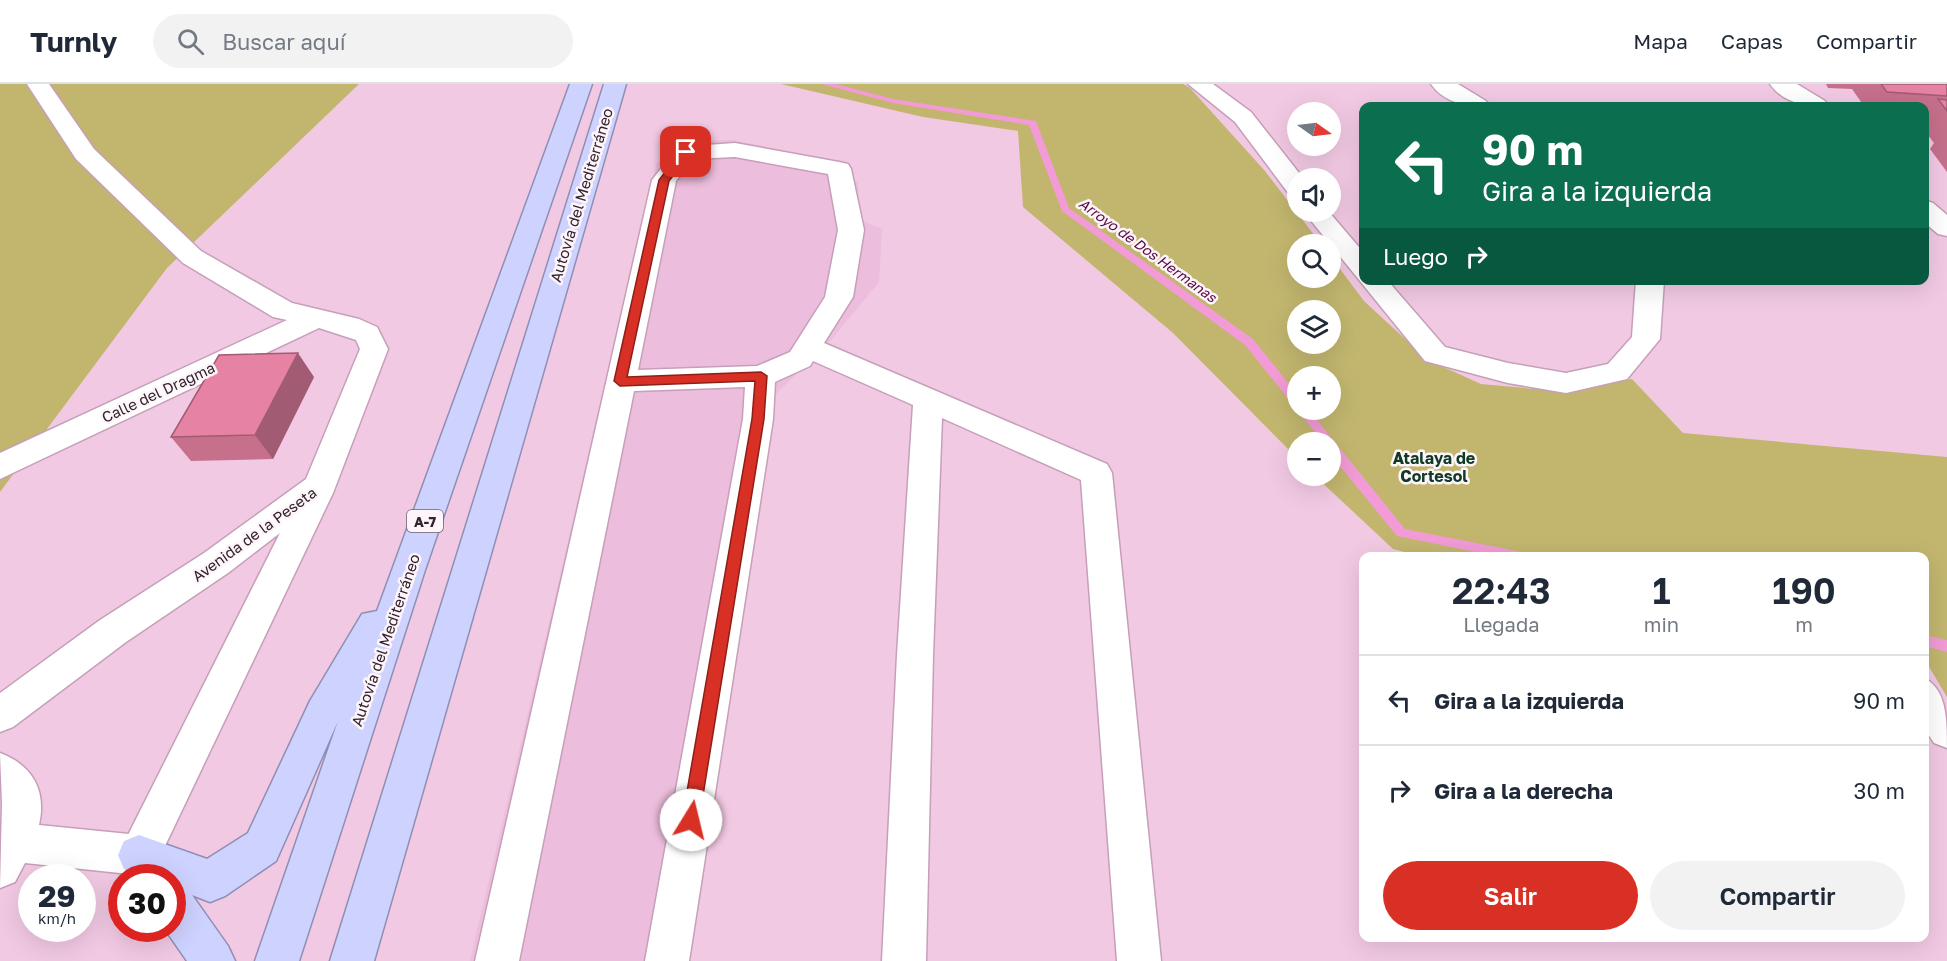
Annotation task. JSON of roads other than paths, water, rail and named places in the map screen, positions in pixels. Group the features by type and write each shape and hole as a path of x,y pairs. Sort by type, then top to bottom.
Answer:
{"highway":[{"name":"Autovía del Mediterráneo","path":"277,961 408,570 581,84"},
{"name":"Autovía del Mediterráneo","path":"352,961 615,84"},
{"path":"186,876 210,882 262,847 322,713 408,570"},
{"path":"186,923 213,961"}],"street":[{"name":"Avenida de la Peseta","path":"0,715 113,631 216,563 319,487 374,349 367,334 349,326 283,310 192,257 85,154 38,84"},
{"path":"1199,84 1243,117 1287,175"},
{"path":"1442,84 1471,102"},
{"path":"1781,84 1810,102"},
{"path":"497,961 620,381 664,180 686,152 735,150 839,169 851,230 839,297 800,359 761,376 620,381"},
{"path":"1929,212 1947,228"},
{"path":"1324,222 1359,265"},
{"path":"1376,285 1435,354 1508,373 1566,383 1617,372 1647,339 1650,285"},
{"name":"Calle del Dragma","path":"0,467 316,318"},
{"path":"807,347 1096,473 1139,961"},
{"path":"667,961 758,419 761,376"},
{"path":"904,961 915,655 928,400"},
{"path":"148,864 319,487"},
{"path":"1929,702 1947,731"},
{"path":"0,771 7,774 19,792 22,815 8,855 122,864"}],"waterway":[{"name":"Arroyo de Dos Hermanas","path":"826,84 893,101 1033,123 1065,209 1249,342 1287,389"},
{"name":"Arroyo de Dos Hermanas","path":"1311,420 1321,432"},
{"name":"Arroyo de Dos Hermanas","path":"1341,459 1401,533 1497,552"},
{"name":"Arroyo de Dos Hermanas","path":"1929,641 1947,646"}],"district":[{"name":"Atalaya de Cortesol","path":"1434,467"}]}
